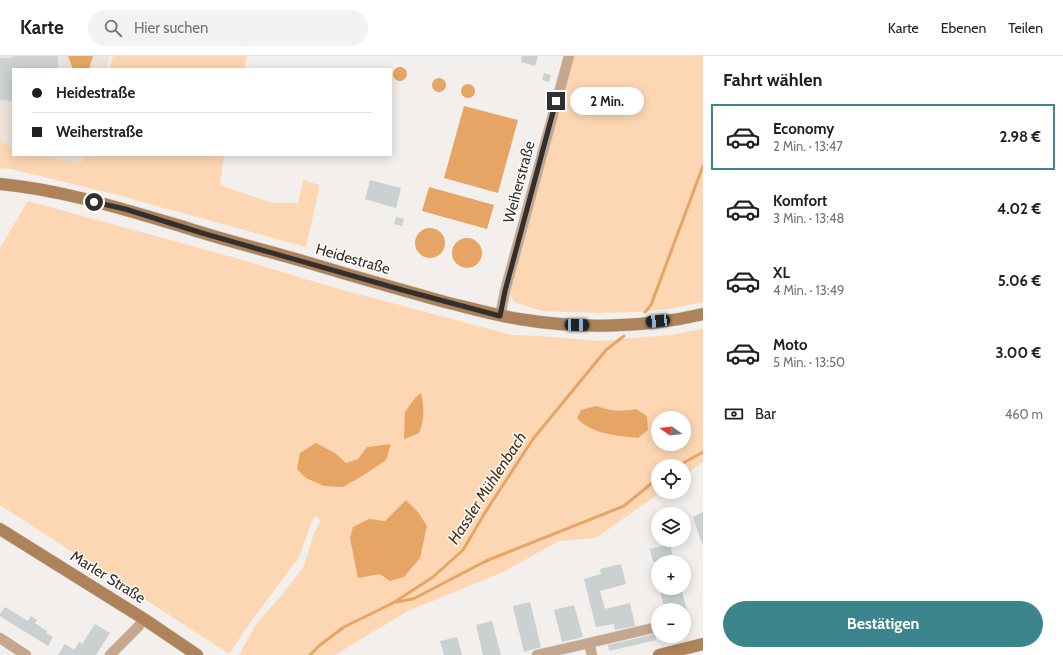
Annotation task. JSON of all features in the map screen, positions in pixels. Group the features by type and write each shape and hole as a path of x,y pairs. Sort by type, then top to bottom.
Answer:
{"main road":[{"name":"Heidestraße","path":"0,184 42,190 125,209 202,233 500,316 565,324 614,325 670,320 703,314"},
{"name":"Marler Straße","path":"0,529 144,619 197,655"},
{"path":"658,655 703,644"}],"street":[{"name":"Weiherstraße","path":"500,316 507,283 569,56"},
{"path":"110,655 144,619"},
{"path":"537,655 651,628"},
{"path":"0,638 26,655"},
{"path":"589,643 592,655"}],"shaded area":[{"path":"0,56 110,56 106,68 12,68 12,156 83,156 76,181 51,178 0,168"},
{"path":"68,56 93,56 89,68 73,68"},
{"path":"113,56 247,56 244,68 110,68"},
{"path":"573,56 703,56 703,302 669,309 638,312 598,313 542,311 514,302 509,292"},
{"path":"397,67 403,67 407,71 407,77 403,81 397,81 393,77 393,71"},
{"path":"436,78 442,78 446,82 446,88 442,92 436,92 432,88 432,82"},
{"path":"465,84 471,84 475,88 475,94 471,98 465,98 461,94 461,88"},
{"path":"464,106 518,120 498,193 444,178"},
{"path":"0,140 12,148 12,156 44,156 81,163 84,156 224,156 220,185 272,203 298,203 303,180 320,185 306,247 114,194 11,169 0,168"},
{"path":"429,187 494,205 487,229 422,211"},
{"path":"28,201 232,257 332,287 512,335 598,341 670,335 703,329 703,462 691,471 691,459 651,459 651,499 596,538 559,541 503,572 406,612 335,655 239,655 256,624 281,596 304,566 314,533 321,520 315,516 299,557 252,620 229,654 0,505 0,248"},
{"path":"430,228 441,232 445,243 441,254 430,258 419,254 415,243 419,232"},
{"path":"467,238 478,242 482,253 478,264 467,268 456,264 452,253 456,242"},
{"path":"421,393 423,413 419,433 404,439 405,412 415,398"},
{"path":"596,406 616,410 636,409 647,416 648,430 638,438 614,435 589,428 577,418 581,410"},
{"path":"316,443 335,453 346,463 358,459 367,447 391,444 386,460 343,487 324,486 306,478 297,469 300,453"},
{"path":"406,500 418,512 427,526 420,558 404,577 390,581 380,574 358,578 350,538 353,527 369,519 385,521"}],"building":[{"path":"13,56 58,56 58,68 12,68 12,101 0,100 0,58 13,58"},
{"path":"522,56 538,56 535,66 521,62"},
{"path":"544,73 551,75 549,82 542,80"},
{"path":"370,180 401,188 396,208 365,199"},
{"path":"396,217 404,219 402,226 394,224"},
{"path":"703,512 703,544 702,544 693,517"},
{"path":"658,547 671,547 672,555 651,555 650,549"},
{"path":"621,564 626,584 600,591 605,609 630,603 635,626 615,630 614,624 596,627 584,579 601,574 600,569"},
{"path":"661,595 683,595 685,603 663,603"},
{"path":"530,602 541,647 524,652 513,606"},
{"path":"574,605 583,637 562,642 554,610"},
{"path":"5,607 28,621 31,616 37,620 35,623 53,637 48,646 0,616"},
{"path":"492,621 501,655 483,655 476,625"},
{"path":"95,624 110,633 96,655 58,655 65,644 74,650 79,642 82,644"},
{"path":"651,635 651,641 609,651 608,645"},
{"path":"457,637 462,655 444,655 440,641"}],"waterway":[{"name":"Hassler Mühlenbach","path":"645,312 651,305 703,166"},
{"name":"Hassler Mühlenbach","path":"310,655 320,645 344,627 393,603 433,577 463,550 486,511 533,439 606,350 624,336"},
{"path":"690,459 703,452"},
{"path":"396,602 413,599 486,561 624,506 651,484"}],"route":[{"path":"94,202 125,209 202,233 356,277 500,316 505,291 556,101"}]}
